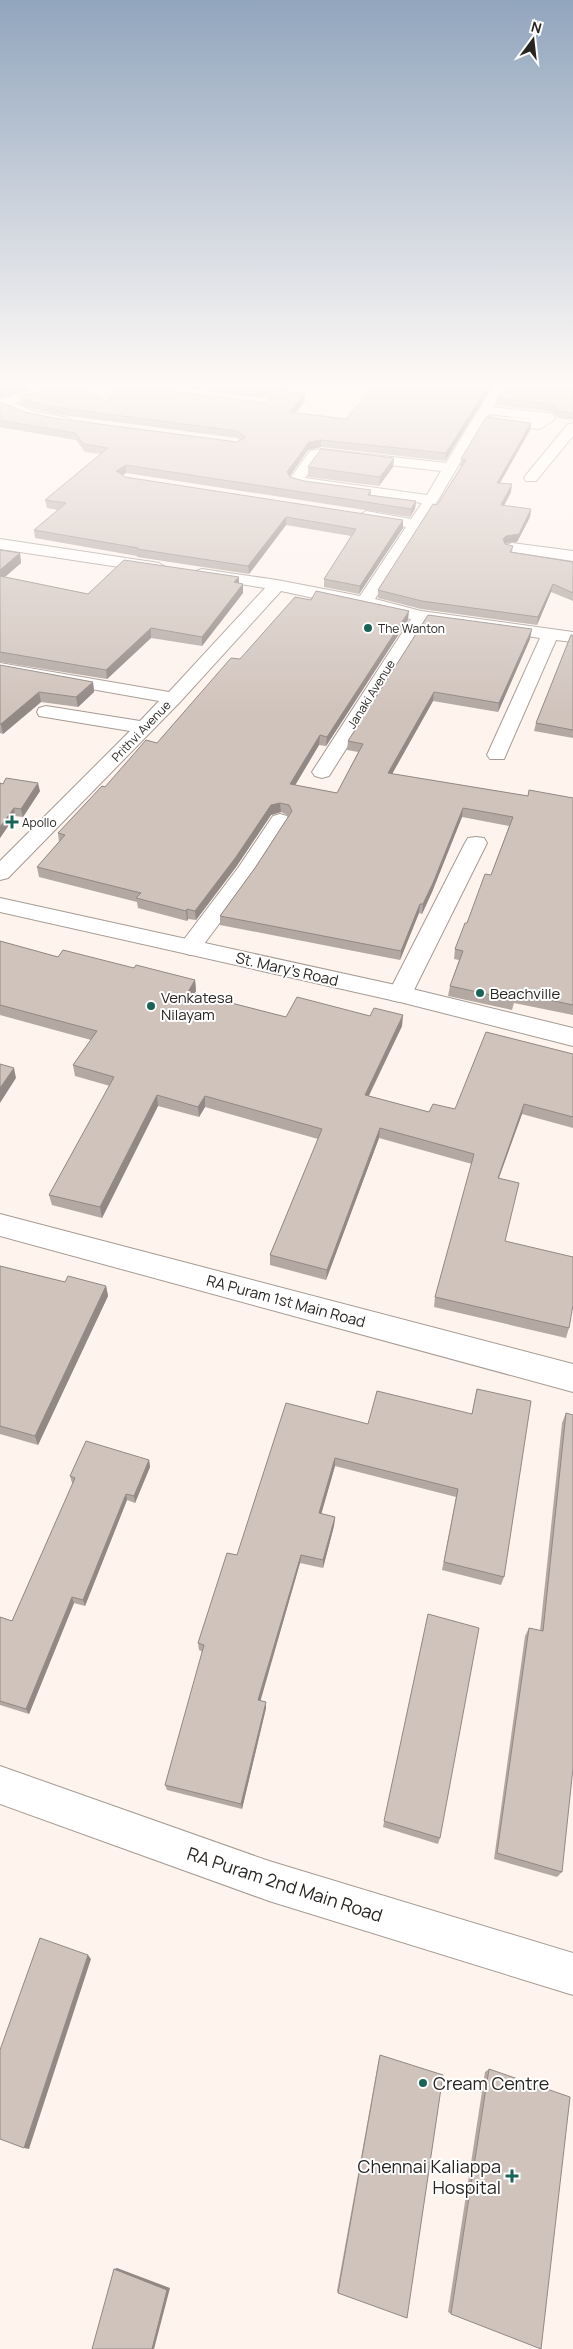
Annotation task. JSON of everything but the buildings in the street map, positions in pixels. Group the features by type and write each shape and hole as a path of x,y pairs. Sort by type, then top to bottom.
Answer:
{"street":[{"path":"375,493 430,500"},
{"path":"365,602 434,493"},
{"path":"347,514 414,524"},
{"path":"0,544 278,585 365,602 421,616 573,637"},
{"path":"512,548 573,556"},
{"name":"Prithvi Avenue","path":"0,873 173,698 278,585"},
{"name":"Janaki Avenue","path":"322,772 421,616"},
{"path":"498,755 550,634"},
{"path":"0,668 173,698"},
{"path":"46,712 144,727"},
{"path":"190,947 246,872 280,820"},
{"path":"400,994 476,843"},
{"name":"St. Mary's Road","path":"0,905 400,994 573,1037"},
{"name":"RA Puram 1st Main Road","path":"0,1225 573,1378"},
{"name":"RA Puram 2nd Main Road","path":"0,1786 269,1881 573,1974"}],"place":[{"name":"The Wanton","path":"368,628"},
{"name":"Apollo","path":"12,822"},
{"name":"Beachville","path":"480,993"},
{"name":"Venkatesa Nilayam","path":"151,1006"},
{"name":"Cream Centre","path":"423,2083"},
{"name":"Chennai Kaliappa Hospital","path":"512,2176"}]}
